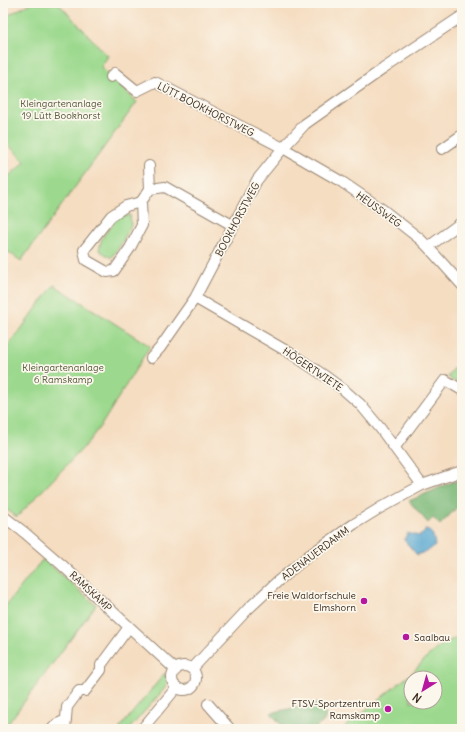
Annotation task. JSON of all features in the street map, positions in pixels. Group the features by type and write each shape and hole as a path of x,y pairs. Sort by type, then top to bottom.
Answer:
{"street":[{"name":"BOOKHORSTWEG","path":"152,358 195,298 257,180 283,148 306,124 383,69 462,16"},
{"name":"LÜTT BOOKHORSTWEG","path":"111,77 114,73 137,91 155,82 283,148"},
{"path":"442,149 462,135"},
{"name":"HEUSSWEG","path":"283,148 342,182 383,210 428,247 462,285"},
{"path":"141,202 126,206 111,216 84,250 86,260 107,272 114,271 130,248 142,225 141,202 150,189 149,166"},
{"path":"150,189 165,187 234,226"},
{"path":"428,247 462,222"},
{"name":"HÖGERTWIETE","path":"195,298 290,353 334,382 360,404 395,447 422,486"},
{"path":"395,447 445,380 462,390"},
{"name":"ADENAUERDAMM","path":"192,669 248,609 307,557 354,524 380,508 422,486 462,471"},
{"name":"RAMSKAMP","path":"3,516 26,533 62,565 176,670"},
{"path":"52,729 57,724 66,724 67,707 79,691 85,691 101,670 101,665 129,627"},
{"path":"182,666 192,669 195,679 192,686 185,689 177,687 173,681 173,673 182,666"},
{"path":"142,729 177,687"},
{"path":"208,704 230,729"}],"green space":[{"name":"Kleingartenanlage 19 Lütt Bookhorst","path":"31,3 58,3 108,56 101,67 137,102 21,261 3,248 3,181 25,162 3,139 3,18"},
{"path":"130,215 131,225 120,246 111,258 99,250 102,238 118,217"},
{"name":"Kleingartenanlage 6 Ramskamp","path":"54,285 150,346 102,424 84,447 17,517 3,507 3,353"},
{"path":"462,357 462,387 448,377"},
{"path":"462,478 462,502 440,525 433,518 428,523 409,501"},
{"path":"43,559 96,605 3,729 3,609"},
{"path":"462,635 462,729 342,729 403,680 403,710 443,710 443,670 415,670 429,655 443,644"},
{"path":"165,673 167,682 165,688 129,729 119,729"},
{"path":"315,703 320,705 326,715 324,721 314,729 285,729 271,713"}],"water":[{"path":"426,529 432,534 435,546 417,555 404,540 408,533 419,536 424,533"}],"place":[{"name":"Freie Waldorfschule Elmshorn","path":"364,601"},
{"name":"Saalbau","path":"406,637"},
{"name":"FTSV-Sportzentrum Ramskamp","path":"388,709"}]}
